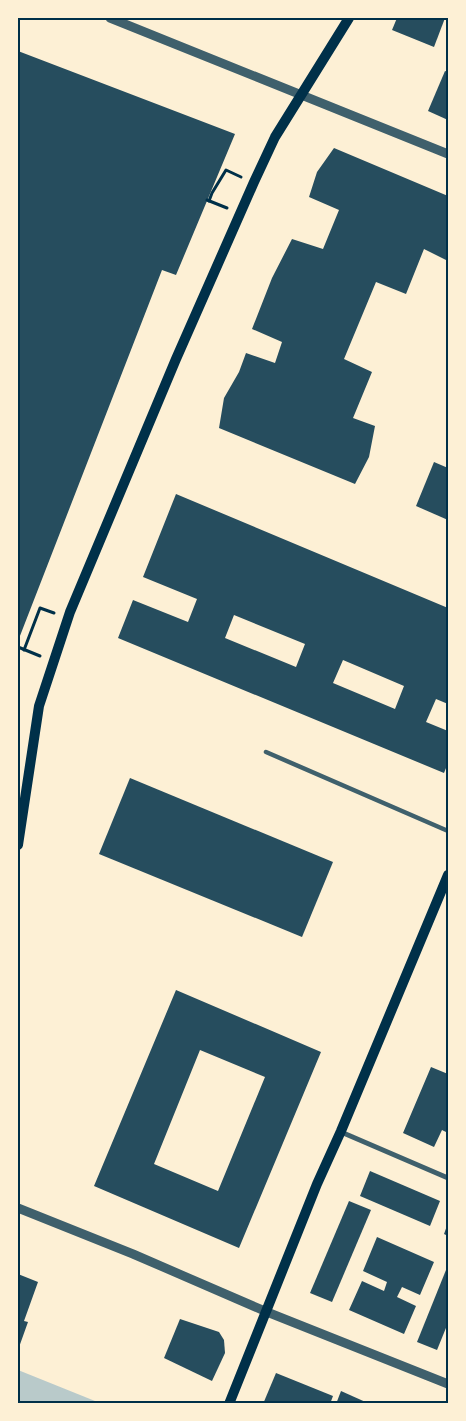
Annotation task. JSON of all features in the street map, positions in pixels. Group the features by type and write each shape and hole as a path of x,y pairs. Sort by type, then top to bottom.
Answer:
{"main road":[{"path":"18,845 39,706 70,612 239,214 275,137 348,18"},
{"path":"230,1404 317,1184 341,1132 448,875"}],"street":[{"path":"110,18 448,154"},
{"path":"266,752 448,831"},
{"path":"341,1132 448,1178"},
{"path":"18,1208 133,1254 267,1312 448,1384"}],"path":[{"path":"220,206 208,201 226,170"},
{"path":"24,650 40,608"},
{"path":"18,648 38,655"}],"shaded area":[{"path":"18,1370 100,1403 18,1403"}],"building":[{"path":"397,18 445,18 434,47 392,30"},
{"path":"18,51 235,134 176,275 162,270 18,641"},
{"path":"445,71 448,72 448,120 428,111"},
{"path":"334,148 448,196 448,261 424,249 406,294 376,282 344,359 372,372 353,418 375,426 369,457 355,484 219,428 224,398 239,372 246,353 275,363 282,342 252,329 272,278 292,239 323,249 339,210 309,197 317,172"},
{"path":"434,462 448,468 448,520 416,506"},
{"path":"176,494 448,608 448,704 436,699 426,722 448,731 448,763 444,773 118,638 133,600 188,622 197,599 143,577","holes":["234,615 305,644 296,667 225,638","343,660 404,686 395,709 333,683"]},
{"path":"130,778 333,862 302,937 99,854"},
{"path":"176,990 321,1052 239,1248 94,1186","holes":["200,1050 265,1077 218,1191 154,1164"]},
{"path":"431,1067 448,1074 448,1133 442,1130 434,1147 403,1133"},
{"path":"370,1171 440,1201 430,1226 360,1196"},
{"path":"349,1201 371,1210 332,1302 310,1293"},
{"path":"448,1223 448,1236 444,1234"},
{"path":"377,1237 434,1262 420,1295 402,1287 397,1297 416,1306 404,1334 349,1310 362,1281 384,1291 387,1282 363,1271"},
{"path":"448,1265 448,1323 437,1350 417,1342"},
{"path":"18,1274 38,1282 24,1321 28,1322 18,1350"},
{"path":"180,1319 219,1332 224,1340 225,1353 212,1381 164,1358"},
{"path":"276,1373 333,1396 330,1404 263,1404"},
{"path":"341,1391 370,1404 336,1404"}]}
